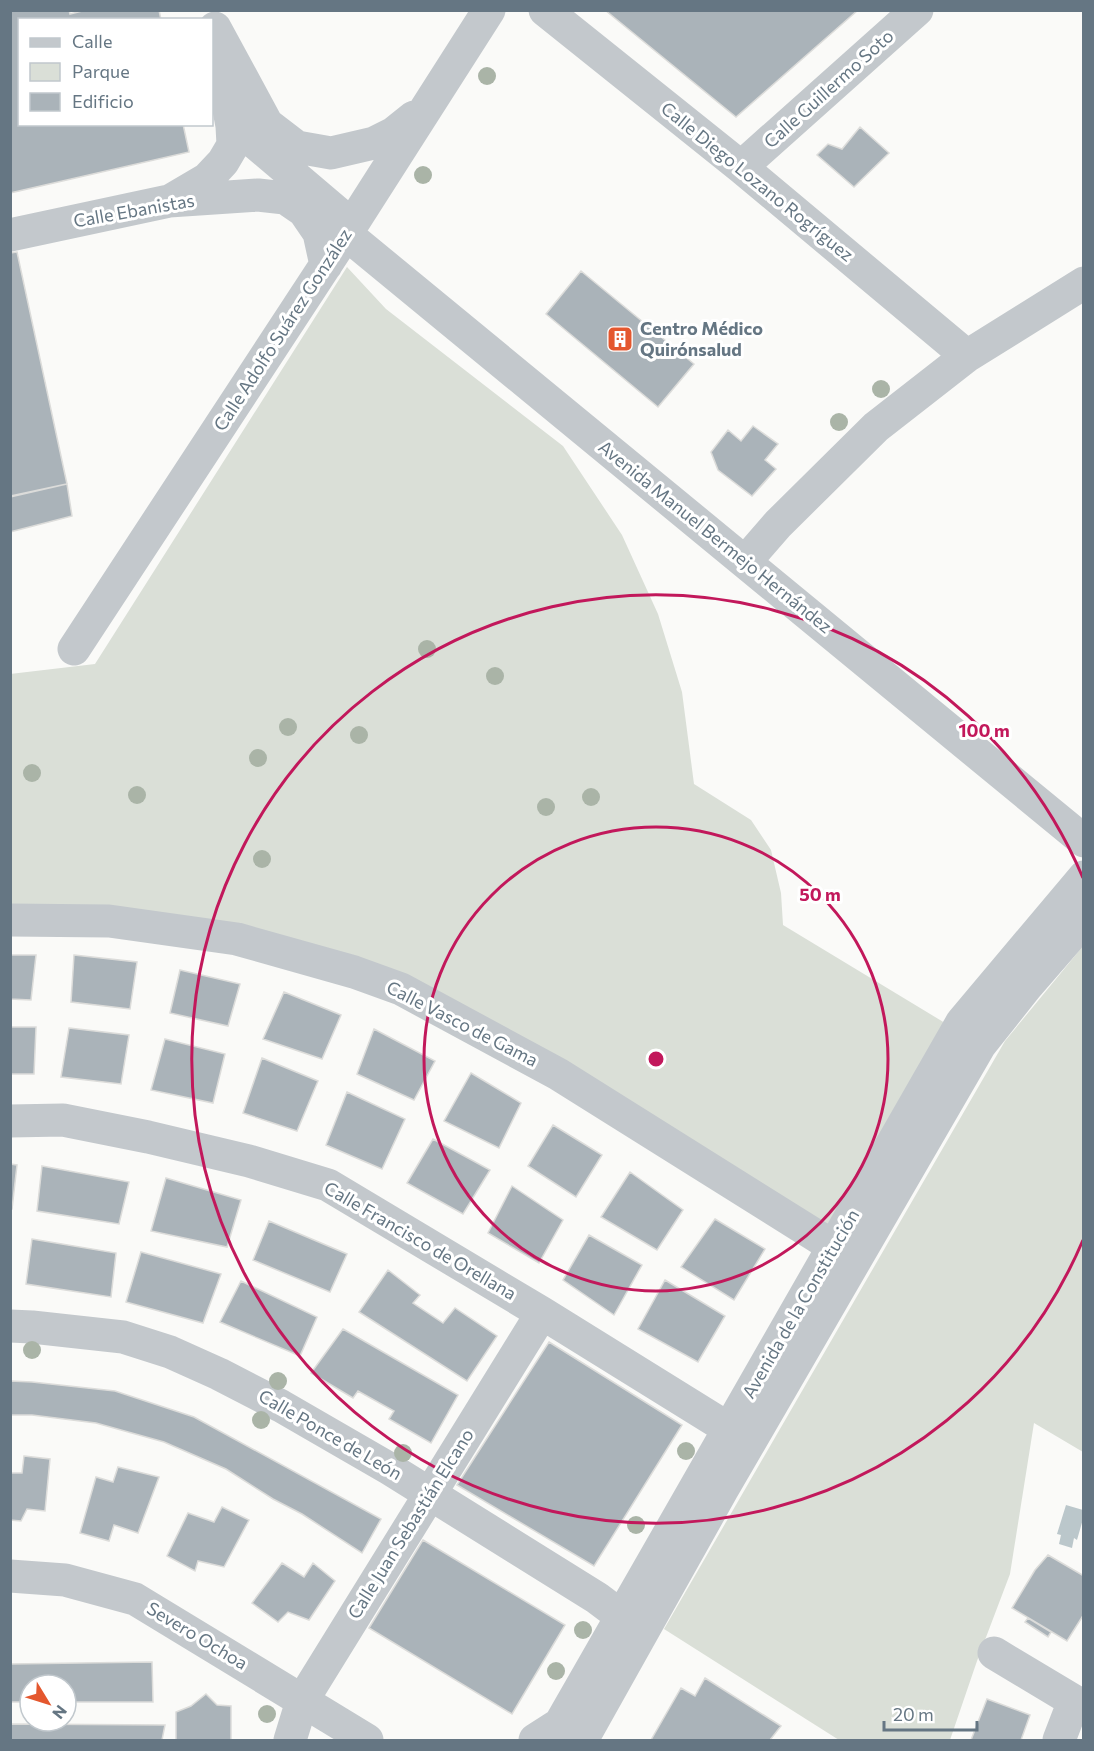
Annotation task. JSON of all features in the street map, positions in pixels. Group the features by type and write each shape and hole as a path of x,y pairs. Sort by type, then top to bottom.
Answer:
{"street":[{"name":"Calle Adolfo Suárez González","path":"74,649 326,265 489,10"},
{"name":"Calle Diego Lozano Rogríguez","path":"545,10 741,167 968,356"},
{"name":"Calle Guillermo Soto","path":"741,167 917,10"},
{"path":"213,30 267,124 297,147 331,153 374,143 394,133 427,107"},
{"path":"169,201 207,178 223,162 232,145 231,123 213,43"},
{"name":"Avenida Manuel Bermejo Hernández","path":"231,123 349,229 745,562 1083,841"},
{"name":"Calle Ebanistas","path":"10,235 169,201 258,195 285,198 304,211 319,233 326,265"},
{"path":"745,562 778,524 876,427 968,356 1083,283"},
{"name":"Avenida de la Constitución","path":"535,1740 560,1724 962,1022 1083,877"},
{"name":"Avenida de la Constitución","path":"582,1740 716,1500 980,1045 1083,920"},
{"name":"Calle Vasco de Gama","path":"10,921 109,921 237,939 354,972 401,989 558,1074 834,1247"},
{"name":"Calle Francisco de Orellana","path":"10,1121 63,1120 148,1137 249,1161 328,1185 542,1313 729,1429"},
{"name":"Calle Juan Sebastián Elcano","path":"290,1740 302,1701 542,1313"},
{"name":"Calle Ponce de León","path":"10,1326 123,1336 170,1352 219,1374 282,1406 429,1493 597,1598 621,1616"},
{"name":"Severo Ochoa","path":"10,1576 65,1580 135,1599 367,1740"},
{"path":"994,1653 1079,1704 1059,1740"}],"green space":[{"path":"347,267 386,309 563,446 622,535 658,614 682,692 694,784 751,820 771,850 781,893 783,925 945,1023 826,1227 381,965 11,906 10,674 95,664"},
{"path":"1083,946 1083,1452 1034,1423 1010,1574 950,1740 839,1740 664,1629 1005,1041"}],"shaded area":[{"path":"1066,1505 1083,1510 1077,1540 1074,1538 1072,1548 1059,1544 1061,1535 1057,1534"}],"building":[{"path":"10,10 69,10 70,14 86,10 159,10 161,18 18,18 18,126 183,126 189,152 10,193"},
{"path":"605,10 858,10 736,117"},
{"path":"860,127 889,153 854,187 817,155 828,144 842,149"},
{"path":"17,252 67,484 10,497 10,253"},
{"name":"Centro Médico Quirónsalud","path":"581,271 694,364 658,407 546,314"},
{"path":"753,426 778,444 765,460 776,469 752,496 718,470 711,452 728,430 741,441"},
{"path":"67,484 72,516 10,532 10,496"},
{"path":"10,955 36,955 31,1000 10,999"},
{"path":"74,955 137,962 130,1009 71,1002"},
{"path":"180,970 240,984 228,1026 170,1013"},
{"path":"284,992 341,1015 322,1059 263,1039"},
{"path":"10,1027 36,1027 34,1074 10,1074"},
{"path":"69,1028 129,1035 121,1084 61,1077"},
{"path":"374,1029 435,1061 414,1100 357,1074"},
{"path":"165,1039 225,1054 213,1103 151,1090"},
{"path":"262,1058 318,1081 297,1131 243,1113"},
{"path":"471,1073 521,1103 499,1148 444,1121"},
{"path":"347,1092 405,1119 382,1169 326,1145"},
{"path":"553,1125 602,1155 576,1197 528,1166"},
{"path":"433,1139 490,1170 463,1214 407,1183"},
{"path":"10,1164 17,1165 12,1209 10,1209"},
{"path":"42,1166 129,1182 119,1224 37,1211"},
{"path":"630,1172 683,1210 657,1250 601,1217"},
{"path":"166,1178 241,1200 227,1247 151,1231"},
{"path":"512,1186 563,1220 539,1263 488,1233"},
{"path":"715,1219 765,1249 734,1300 681,1267"},
{"path":"269,1221 347,1254 330,1292 253,1260"},
{"path":"589,1235 642,1265 614,1315 563,1280"},
{"path":"32,1239 116,1253 111,1297 26,1284"},
{"path":"141,1252 221,1274 203,1323 126,1302"},
{"path":"388,1270 420,1295 413,1303 443,1323 455,1308 497,1336 467,1381 359,1312"},
{"path":"665,1280 725,1316 698,1362 638,1329"},
{"path":"241,1281 317,1317 300,1356 220,1322"},
{"path":"343,1329 458,1395 431,1443 389,1419 394,1411 358,1391 353,1398 311,1373"},
{"path":"549,1342 682,1425 594,1566 457,1485"},
{"path":"10,1381 115,1391 194,1417 381,1519 362,1553 226,1469 164,1442 96,1423 32,1415 10,1415"},
{"path":"24,1456 50,1459 45,1511 27,1509 21,1521 10,1520 10,1473 22,1473"},
{"path":"118,1467 159,1477 138,1533 114,1525 109,1541 80,1533 96,1477 113,1482"},
{"path":"222,1507 249,1520 224,1567 198,1561 195,1571 167,1556 188,1513 214,1522"},
{"path":"423,1540 565,1625 512,1714 369,1628"},
{"path":"1048,1555 1084,1576 1084,1614 1067,1641 1012,1608 1035,1570"},
{"path":"282,1563 304,1577 313,1563 335,1581 309,1620 288,1612 278,1622 252,1603"},
{"path":"1028,1618 1051,1632 1048,1637 1025,1622"},
{"path":"152,1662 153,1702 78,1702 78,1673 18,1673 18,1702 10,1702 10,1664"},
{"path":"705,1678 781,1726 770,1740 651,1740 681,1688 695,1696"},
{"path":"206,1694 217,1705 231,1706 231,1740 176,1740 176,1712 191,1706"},
{"path":"987,1699 1030,1715 1021,1740 971,1740"},
{"path":"10,1724 18,1724 18,1733 78,1733 78,1724 165,1725 162,1740 10,1740"}],"place":[{"name":"Centro Médico Quirónsalud","path":"620,339"}]}
